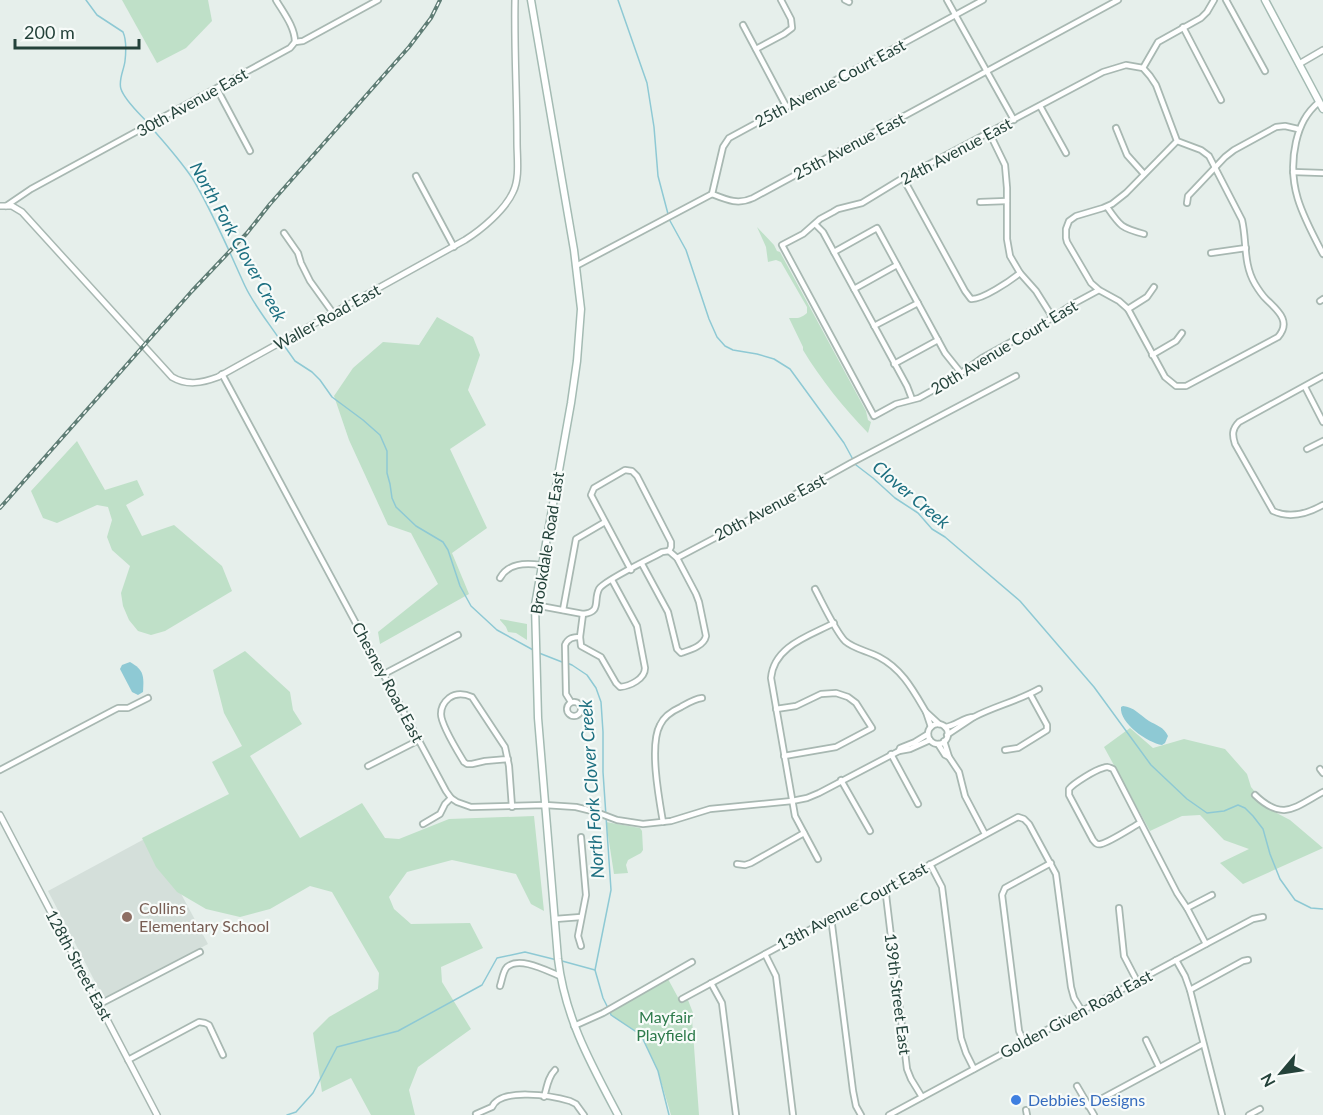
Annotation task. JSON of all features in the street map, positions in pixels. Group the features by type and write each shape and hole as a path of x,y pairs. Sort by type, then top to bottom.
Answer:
{"main road":[{"name":"Brookdale Road East","path":"531,0 576,266 581,309 577,361 535,605 538,711 545,806 560,976 574,1026 618,1115"},
{"path":"1265,0 1321,105"}],"street":[{"path":"276,0 295,42"},
{"name":"30th Avenue East","path":"3,206 290,48 295,42 303,41 378,0"},
{"name":"Waller Road East","path":"3,206 12,206 22,212 172,377 186,382 207,381 454,247 473,235 506,203 514,189 517,169 515,0"},
{"path":"756,50 793,27 781,0"},
{"path":"947,0 1014,120"},
{"name":"25th Avenue Court East","path":"712,194 723,147 727,140 983,0"},
{"name":"25th Avenue East","path":"712,194 736,202 753,198 1118,0"},
{"path":"1177,141 1126,193 1107,207 1072,219 1067,225 1066,238 1091,283 1128,309 1165,377 1176,386 1186,387 1275,339 1283,330 1283,318 1252,279 1248,268 1242,220 1211,159 1205,152 1177,141 1156,85 1143,68 1158,42 1205,15 1214,0"},
{"path":"1226,0 1264,71"},
{"path":"743,25 786,106"},
{"path":"1183,27 1221,100"},
{"path":"1299,64 1323,50"},
{"name":"24th Avenue East","path":"874,417 782,245 833,212 862,203 903,178 1102,72 1120,66 1143,68"},
{"path":"217,89 250,151"},
{"path":"1321,105 1308,112 1298,129 1293,155 1293,172 1294,186 1304,218 1323,254"},
{"path":"1040,106 1066,153"},
{"path":"1187,203 1188,196 1234,150 1276,127 1285,126 1298,129"},
{"path":"1116,128 1127,155 1144,174"},
{"path":"989,132 1005,165 1008,246 1020,273 1036,291 1053,318"},
{"path":"1293,172 1323,173"},
{"path":"416,176 454,247"},
{"path":"903,178 970,299 978,299 1009,282 1020,273"},
{"path":"576,266 712,194"},
{"path":"980,202 1007,201"},
{"path":"1107,207 1120,226 1144,234"},
{"path":"815,224 823,232 912,399"},
{"path":"834,252 877,228 938,340 961,373"},
{"path":"284,233 298,253 310,281 333,313"},
{"path":"1316,240 1323,237"},
{"path":"1211,253 1246,248"},
{"path":"854,289 897,265"},
{"path":"1128,309 1147,297 1154,287"},
{"name":"20th Avenue Court East","path":"874,417 896,404 919,398 953,380 982,358 1099,290"},
{"path":"874,326 918,303"},
{"path":"1152,355 1176,341 1182,333"},
{"path":"894,364 938,340"},
{"name":"Chesney Road East","path":"222,374 451,798"},
{"name":"20th Avenue East","path":"677,558 1016,376"},
{"path":"1323,376 1239,422 1233,433 1235,444 1271,509 1283,515 1303,514 1323,505"},
{"path":"1305,387 1323,422"},
{"path":"1308,449 1323,441"},
{"path":"631,570 592,497 594,488 625,470 632,471 637,476 670,543 669,552"},
{"path":"562,610 576,539 605,522"},
{"path":"535,605 583,614 589,613 593,611 600,588 662,552 669,552 677,558 699,602 706,636 702,643 681,653 675,646 667,609 642,564"},
{"path":"500,578 505,571 514,566 541,565"},
{"path":"583,614 581,646 601,657 616,683 620,687 629,685 643,676 644,662 637,626 612,580"},
{"path":"815,589 842,638 855,647 879,657 896,669 907,681 926,712 931,727 928,734 900,748 899,751"},
{"path":"818,859 795,816 771,678 773,667 779,656 788,648 834,623"},
{"path":"384,674 458,634"},
{"path":"571,702 566,694 565,645 570,638 580,637"},
{"path":"423,824 440,814 451,798 471,807 576,807 633,823 651,824 676,820 710,809 792,801 814,795 891,754 930,741 938,744 944,741 947,735 974,717 1039,689"},
{"path":"776,709 796,706 821,694 836,693 856,703 872,728 836,747 784,756"},
{"path":"508,759 466,764 442,719 442,708 449,698 459,694 472,697 503,743 508,759 512,807"},
{"path":"1005,750 1018,748 1047,730 1047,725 1030,694"},
{"path":"0,770 118,708 128,708 148,698"},
{"path":"663,822 656,770 656,740 659,726 673,711 693,700 702,698"},
{"path":"926,712 945,728 947,735"},
{"path":"945,728 974,717"},
{"path":"931,727 939,724"},
{"path":"928,734 930,741"},
{"path":"368,766 419,740"},
{"path":"944,741 949,757 959,772 965,796 985,834"},
{"path":"938,744 949,757"},
{"path":"891,754 918,804"},
{"path":"1140,823 1097,844 1068,791 1076,782 1104,767 1109,767 1114,771 1206,944"},
{"path":"841,780 870,831"},
{"path":"1255,795 1266,805 1283,811 1290,810 1323,792"},
{"name":"128th Street East","path":"0,815 157,1115"},
{"name":"13th Avenue Court East","path":"682,999 1016,818 1024,819 1029,824 1051,863"},
{"path":"0,831 5,826"},
{"path":"737,864 751,863 804,833"},
{"path":"581,837 586,895 578,936 581,946"},
{"path":"1024,1042 1019,1031 1002,895 1005,888 1051,863 1057,879 1071,987 1074,998 1082,1011"},
{"path":"930,864 942,885 961,1038 974,1069"},
{"name":"139th Street East","path":"884,889 908,1069 921,1097"},
{"path":"1187,908 1212,895"},
{"path":"1119,908 1124,956 1137,981"},
{"path":"555,919 581,917"},
{"name":"Golden Given Road East","path":"889,1115 1253,919 1263,917"},
{"path":"830,918 853,1091 856,1106 861,1115"},
{"path":"100,1004 200,952"},
{"path":"765,954 776,976 793,1115"},
{"path":"1176,960 1190,990 1222,1115"},
{"path":"1190,990 1248,960"},
{"path":"574,1026 603,1013 692,962"},
{"path":"500,986 506,969 518,963 560,976"},
{"path":"711,983 722,1003 736,1115"},
{"path":"128,1060 199,1022 209,1025 224,1055"},
{"path":"1146,1040 1159,1067"},
{"path":"1088,1106 1203,1044"},
{"path":"544,1097 551,1074 555,1070"},
{"path":"1077,1086 1094,1115"},
{"path":"476,1114 492,1107 496,1101 523,1094 573,1102 584,1115"},
{"path":"492,1107 493,1113"},
{"path":"1249,1115 1260,1109"}],"shaded area":[{"name":"Collins Elementary School","path":"150,836 208,944 104,999 48,891"}],"green space":[{"path":"122,0 208,0 212,21 186,48 157,63"},
{"path":"757,227 780,252 866,411 868,420 871,422 868,433 833,393 803,350 789,318 798,318 807,313 807,307 781,262 776,260 768,262 766,247"},
{"path":"437,317 473,337 480,355 468,390 486,425 450,449 487,528 452,553 469,594 380,644 378,632 438,584 411,533 388,525 349,440 334,396 353,368 383,342 419,345"},
{"path":"77,441 105,490 137,480 144,495 126,505 142,536 174,525 222,566 232,591 165,631 151,635 138,631 129,620 123,606 121,593 130,566 112,550 107,537 112,520 108,507 97,505 57,523 43,518 31,491"},
{"path":"500,619 527,624 527,640 516,633 508,632"},
{"path":"245,651 290,692 293,710 302,724 250,756 300,838 362,803 385,838 399,839 449,819 534,816 544,911 531,904 516,874 452,860 407,872 389,897 394,909 411,924 470,923 483,948 441,967 442,982 471,1029 418,1067 409,1090 415,1115 371,1115 351,1078 322,1092 313,1033 329,1017 378,989 379,973 332,892 310,886 270,909 240,917 206,909 177,892 156,867 142,838 229,794 212,762 242,746 224,713 213,670"},
{"path":"1130,728 1153,748 1184,739 1225,749 1247,774 1251,787 1269,809 1290,820 1323,848 1243,884 1220,863 1249,849 1224,840 1200,815 1182,816 1150,831 1104,747"},
{"path":"606,822 640,828 642,831 643,850 628,860 626,865 628,873 614,874"},
{"name":"Mayfair Playfield","path":"668,979 681,1003 688,1000 695,1018 692,1019 699,1115 671,1115 658,1071 641,1035 611,1015 609,1011"}],"water":[{"path":"130,662 141,671 143,678 143,692 138,695 132,692 120,669 122,665"},
{"path":"1121,707 1134,710 1162,728 1168,736 1165,743 1162,745 1156,743 1129,726 1122,713"}],"waterway":[{"name":"North Fork Clover Creek","path":"86,0 97,15 123,32 126,50 120,82 121,89 129,103 148,123"},
{"name":"Clover Creek","path":"618,0 647,83 658,176 668,214"},
{"name":"North Fork Clover Creek","path":"151,127 194,181 249,293 280,340"},
{"name":"Clover Creek","path":"669,219 686,250 709,319 717,337 725,346 733,350 774,359 790,369 844,443 856,465 895,498 918,513 932,529 945,537 1020,601 1094,687 1151,765 1187,799 1207,813 1224,811 1238,805 1245,808 1263,829 1280,879 1295,900 1311,908 1323,909"},
{"name":"North Fork Clover Creek","path":"283,344 295,361 312,372 332,397 380,435 387,451 387,473 396,507 416,526 443,542 460,586 471,606 497,630 535,651"},
{"name":"North Fork Clover Creek","path":"539,653 562,662"},
{"name":"North Fork Clover Creek","path":"567,663 587,675 596,688 601,702 611,890 595,970 608,1008"},
{"path":"287,1115 296,1112 313,1093 337,1047 398,1031 482,985 497,958 525,952 557,960"},
{"path":"562,961 595,970"},
{"name":"North Fork Clover Creek","path":"610,1012 611,1015 641,1035 658,1071 669,1115"}],"railway":[{"path":"0,508 192,291 247,233 409,47 431,18 440,0"}],"place":[{"name":"Collins Elementary School","path":"127,917"},
{"name":"Debbies Designs","path":"1016,1100"}]}
